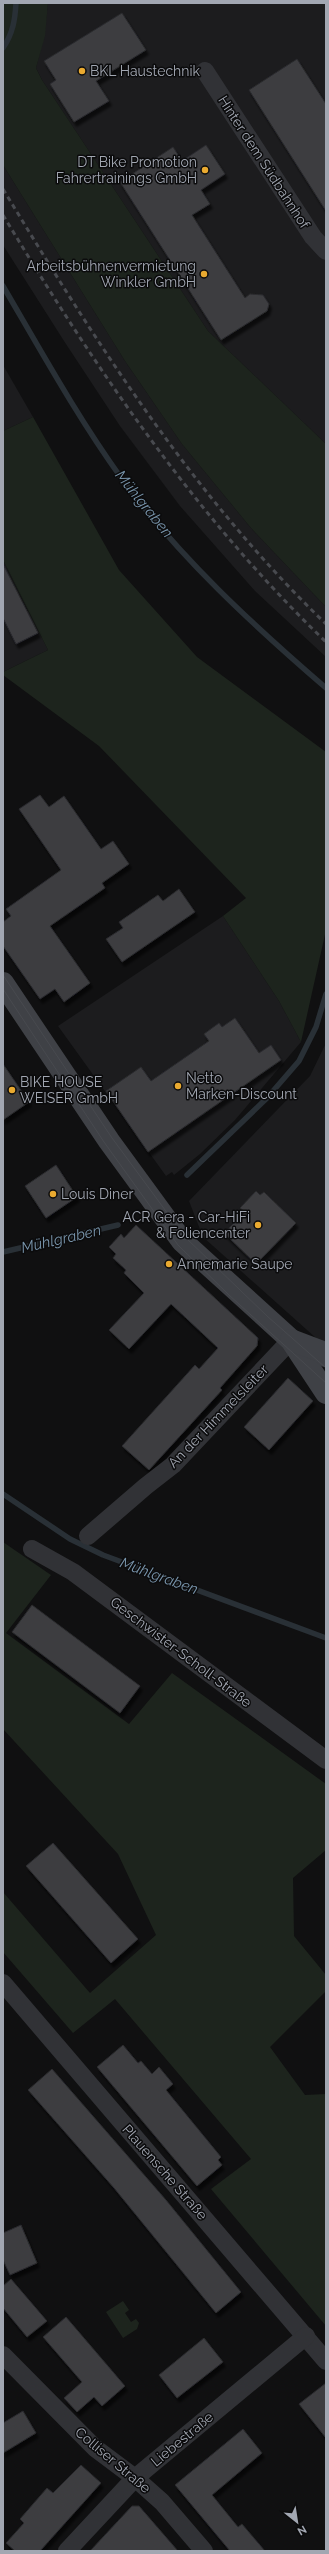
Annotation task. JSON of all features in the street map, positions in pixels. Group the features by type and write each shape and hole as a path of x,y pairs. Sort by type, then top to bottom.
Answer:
{"main road":[{"path":"3,983 109,1141 182,1241 291,1340 326,1393"},
{"path":"291,1340 320,1351 326,1356"}],"street":[{"name":"Hinter dem Südbahnhof","path":"205,71 313,237 326,252"},
{"name":"An der Himmelsleiter","path":"88,1536 173,1465 291,1340"},
{"name":"Geschwister-Scholl-Straße","path":"32,1549 73,1572 326,1760"},
{"name":"Plauensche Straße","path":"3,1983 326,2361"},
{"name":"Liebestraße","path":"67,2551 135,2478 306,2336"},
{"name":"Colliser Straße","path":"3,2355 95,2448 135,2478 162,2502 204,2551"}],"shaded area":[{"path":"3,3 48,3 45,36 36,68 42,80 208,331 326,444 326,607 251,528 182,444 125,361 3,165"},
{"path":"48,3 326,3 326,444 208,331 42,80 36,68 44,36"},
{"path":"3,165 125,361 182,444 251,528 326,607 326,657 255,591 180,506 120,426 64,341 3,245"},
{"path":"3,365 33,417 3,431"},
{"path":"33,417 119,570 197,657 326,752 326,930 301,1042 279,1001 223,916 246,898 99,746 3,675 3,672 48,650 3,560 3,431"},
{"path":"3,560 48,650 3,672"},
{"path":"223,916 279,1001 301,1042 235,1120 200,1154 174,1175 172,1172 166,1176 58,1026"},
{"path":"326,1043 326,1347 203,1237 189,1201 310,1076"},
{"path":"3,1542 51,1575 6,1633 129,1724 172,1673 326,1784 326,1850 293,1878 294,1936 326,1975 326,1991 270,2047 305,2095 326,2094 326,2326 211,2189 251,2159 115,1999 73,2033 3,1952 3,1892 90,1993 156,1935 118,1854 3,1729"},
{"path":"123,2301 129,2310 125,2313 131,2322 136,2319 139,2323 137,2329 123,2338 106,2312"}],"building":[{"name":"BKL Haustechnik","path":"122,13 146,50 96,81 109,101 74,122 50,84 56,80 44,61"},
{"path":"297,59 326,104 326,211 249,90"},
{"path":"206,145 225,174 201,190 210,204 192,215 245,298 250,294 263,295 269,304 267,311 221,340 120,182 173,147 182,161"},
{"path":"3,564 38,633 16,644 3,618"},
{"path":"40,795 49,807 64,796 101,849 113,841 129,864 102,883 105,888 50,926 90,983 64,1002 55,989 40,999 3,946 3,922 11,916 6,909 61,870 19,809"},
{"path":"179,889 195,912 122,962 106,939 123,928 119,922 158,895 163,901"},
{"name":"Netto Marken-Discount","path":"235,1018 259,1053 271,1045 281,1060 148,1152 106,1091 141,1067 151,1081 209,1041 204,1034 219,1023 222,1027"},
{"name":"BIKE HOUSE WEISER GmbH","path":"3,1064 29,1102 3,1120"},
{"name":"Louis Diner","path":"56,1165 77,1197 46,1218 25,1186"},
{"path":"256,1191 260,1195 264,1192 296,1223 256,1264 224,1233 245,1212 240,1208"},
{"path":"136,1225 258,1338 257,1346 220,1388 222,1390 149,1470 122,1446 195,1365 199,1369 218,1348 171,1304 129,1349 109,1330 144,1293 124,1273 126,1270 113,1258 116,1254 109,1247 121,1234 124,1238"},
{"path":"288,1378 313,1401 269,1450 244,1427"},
{"path":"32,1605 140,1686 120,1713 12,1632"},
{"path":"53,1843 138,1939 111,1963 26,1866"},
{"path":"123,2045 138,2063 141,2061 152,2074 159,2067 173,2084 166,2090 221,2157 218,2160 222,2165 197,2186 97,2067"},
{"path":"52,2069 166,2200 241,2292 216,2313 114,2188 28,2090"},
{"path":"21,2225 37,2263 10,2275 3,2260 3,2233"},
{"path":"11,2279 47,2321 27,2337 3,2308 3,2286"},
{"path":"66,2317 125,2386 102,2406 94,2397 77,2412 64,2398 82,2382 43,2337"},
{"path":"204,2338 223,2362 177,2398 159,2375"},
{"path":"326,2383 326,2438 299,2404"},
{"path":"23,2411 36,2433 3,2453 3,2423"},
{"path":"243,2429 262,2453 212,2495 238,2527 242,2524 265,2551 230,2551 175,2485"},
{"path":"81,2465 101,2483 40,2551 15,2551 6,2543 24,2523 20,2519 47,2488 53,2493"},
{"path":"132,2506 139,2506 178,2551 90,2551"}],"waterway":[{"name":"Mühlgraben","path":"3,48 13,26 16,3"},
{"name":"Mühlgraben","path":"3,286 60,384 90,432 144,508 192,563 244,615 326,688"},
{"name":"Mühlgraben","path":"187,1175 267,1098 299,1061 316,1027 326,994"},
{"name":"Mühlgraben","path":"3,1252 118,1225"},
{"name":"Mühlgraben","path":"3,1494 70,1539 103,1555 326,1638"}],"tram line":[{"path":"3,975 112,1138 185,1237 267,1316 326,1368"},
{"path":"3,989 104,1142 178,1245 229,1295 326,1383"}],"railway":[{"path":"3,189 38,247 150,417 233,524 278,575 326,624"},
{"path":"3,215 74,329 112,385 191,493 279,594 326,642"}],"place":[{"name":"BKL Haustechnik","path":"82,71"},
{"name":"DT Bike Promotion Fahrertrainings GmbH","path":"205,170"},
{"name":"Arbeitsbühnenvermietung Winkler GmbH","path":"204,274"},
{"name":"Netto Marken-Discount","path":"178,1086"},
{"name":"BIKE HOUSE WEISER GmbH","path":"12,1090"},
{"name":"Louis Diner","path":"53,1194"},
{"name":"ACR Gera - Car-HiFi & Foliencenter","path":"258,1225"},
{"name":"Annemarie Saupe","path":"169,1264"}]}
